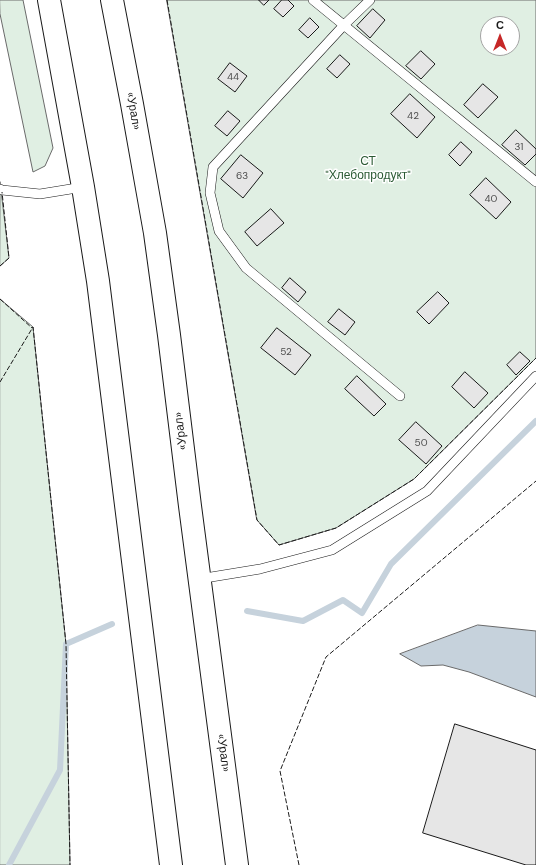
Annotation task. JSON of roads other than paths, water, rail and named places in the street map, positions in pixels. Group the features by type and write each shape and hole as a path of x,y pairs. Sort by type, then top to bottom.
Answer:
{"highway":[{"path":"49,0 83,187 98,282 171,865"},
{"name":"«Урал»","path":"112,0 155,233 237,865"}],"lane":[{"path":"313,0 536,182"},
{"path":"370,0 344,25 213,167 210,193 219,231 246,268 400,396"},
{"path":"0,189 40,194 83,187"},
{"path":"199,579 260,569 332,550 427,491 536,376"}],"waterway":[{"path":"247,611 303,621 343,600 362,613 391,564 536,421"},
{"path":"9,865 60,770 66,644 112,624"}],"park label":[{"name":"СТ \"Хлебопродукт\"","path":"368,169"}]}
